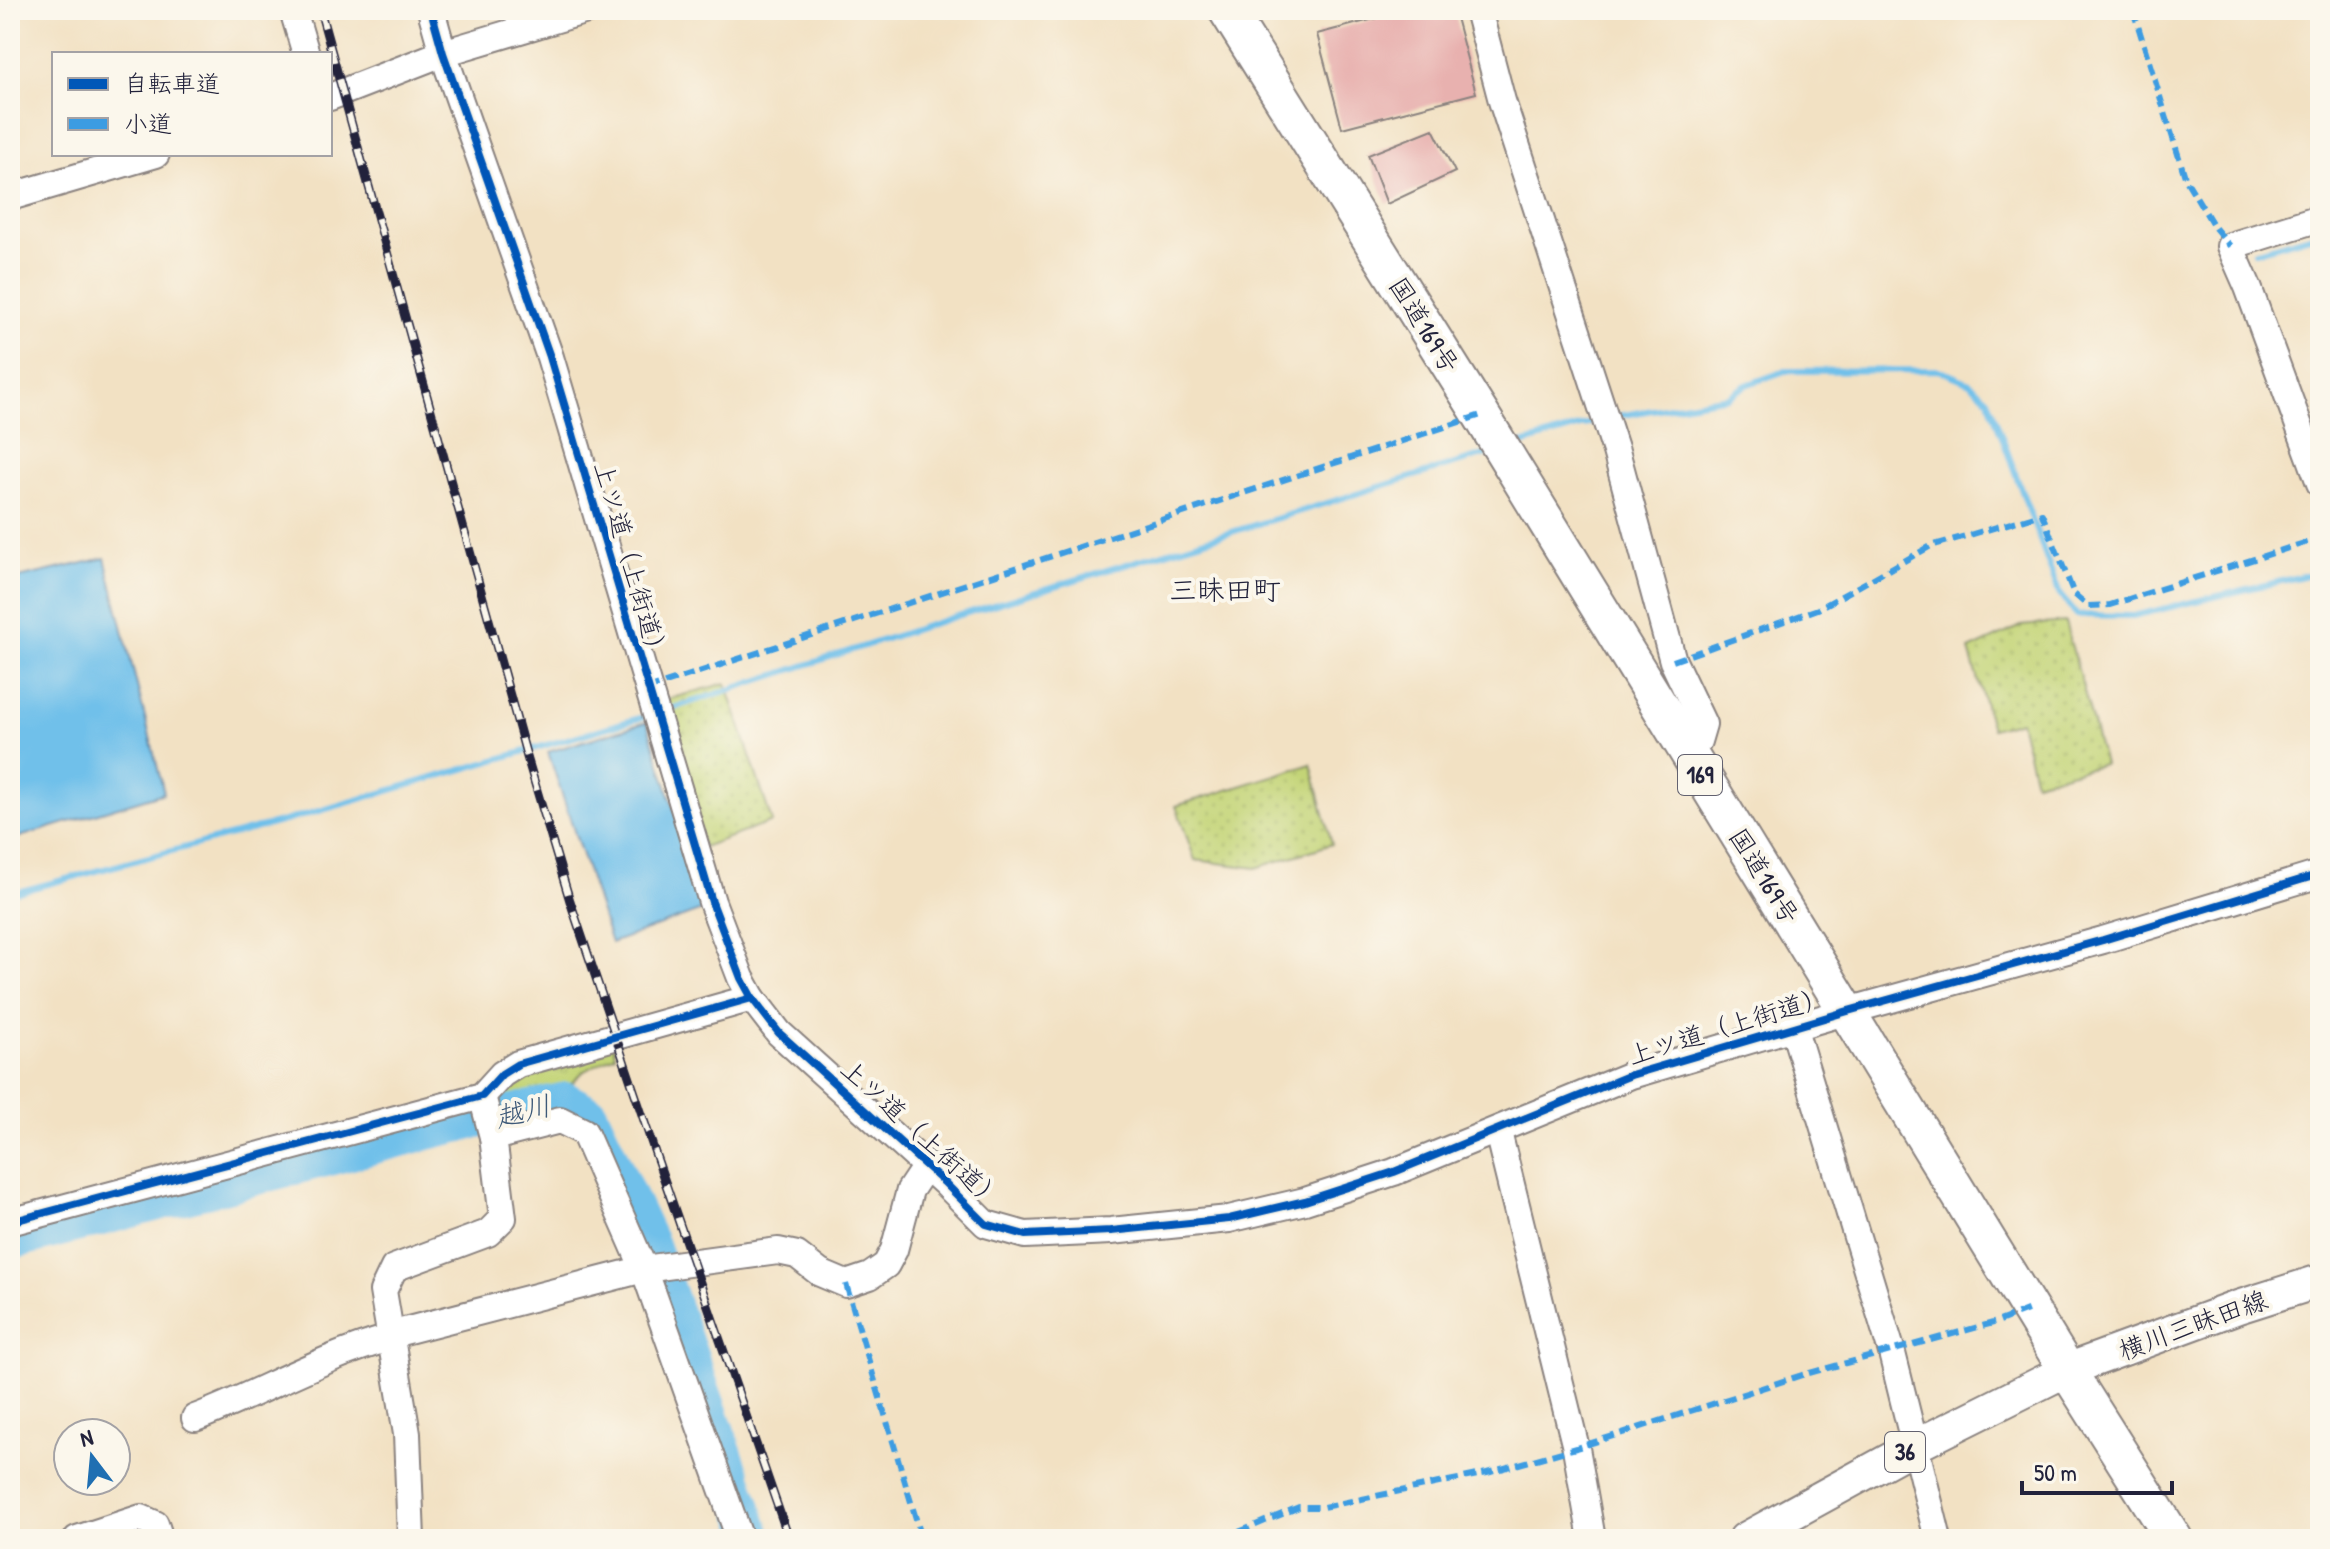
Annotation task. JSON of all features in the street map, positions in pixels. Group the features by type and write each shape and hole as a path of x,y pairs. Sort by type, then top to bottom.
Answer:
{"highway":[{"name":"国道169号","path":"1227,10 1481,415 2174,1539"}],"main road":[{"name":"横川三昧田線","path":"2067,1370 2238,1307 2320,1281"},
{"name":"36","path":"1745,1539 1915,1446 2067,1370"}],"street":[{"path":"293,10 305,52"},
{"name":"上ツ道（上街道）","path":"431,10 443,53 550,357 712,902 752,998 779,1033 986,1224 1025,1235 1111,1231 1229,1219 1305,1201 1394,1172 1498,1132 1631,1075 1793,1026 2103,940 2320,874"},
{"path":"332,96 443,53 587,10"},
{"path":"1478,10 1502,101 1616,451 1673,661 1703,724 1698,741 1685,749"},
{"path":"10,197 149,156"},
{"path":"2320,218 2230,246 2320,483"},
{"path":"10,1222 482,1096 502,1074 518,1064 752,998"},
{"path":"1793,1026 1891,1349 1938,1539"},
{"path":"411,1539 407,1434 383,1291 394,1268 488,1233 503,1218 493,1137 482,1096"},
{"path":"493,1137 560,1120 584,1132 644,1269 740,1539"},
{"path":"1498,1132 1576,1448 1592,1539"},
{"path":"195,1418 250,1397 347,1351 389,1336 644,1269 778,1251 797,1255 820,1273 846,1284 870,1276 886,1265 894,1250 910,1190 926,1166"},
{"path":"77,1539 141,1518 155,1524 160,1539"}],"green space":[{"path":"2065,622 2104,764 2035,782 2020,721 1992,729 1969,650 2021,626"},
{"path":"726,683 772,822 703,847 662,701"},
{"path":"1311,764 1332,844 1256,868 1195,860 1176,806"},
{"path":"612,1038 615,1055 584,1071 553,1102 488,1116 503,1075"}],"water":[{"path":"105,558 164,793 10,840 10,580"},
{"path":"647,722 705,909 611,943 548,752"}],"building":[{"path":"1408,10 1454,10 1476,93 1342,128 1317,34"},
{"path":"1433,129 1455,172 1387,204 1368,155"}],"waterway":[{"path":"2255,252 2320,233"},
{"path":"1612,417 1728,397 1746,385 1785,371 1939,370 1970,383 1988,399 2060,595 2077,615 2133,616 2320,572"},
{"path":"1512,447 1601,420"},
{"path":"661,712 954,617 1490,453"},
{"path":"10,894 288,820 650,715"},
{"name":"越川","path":"10,1242 435,1130 566,1100 590,1113 651,1245 755,1539"}],"railway":[{"path":"320,10 332,52"},
{"path":"332,53 527,757 570,901 789,1539"}],"marked path":[{"path":"2133,10 2186,180 2215,228 2230,246"},
{"path":"647,689 1481,415"},
{"path":"1673,661 1818,609 1931,546 2042,514 2074,594 2088,606 2110,605 2320,538"},
{"path":"846,1284 922,1539"},
{"path":"1222,1539 1299,1507 1323,1507 1487,1473 1576,1448 1802,1375 1997,1322 2030,1309"}],"cycle path":[{"path":"431,10 443,53 550,357 712,902 741,978 779,1033 986,1224 1025,1235 1111,1231 1229,1219 1305,1201 1394,1172 1631,1075 2103,940 2320,874"},
{"path":"10,1222 482,1096 502,1074 518,1064 752,998"}],"district":[{"name":"三昧田町","path":"1225,590"}]}
